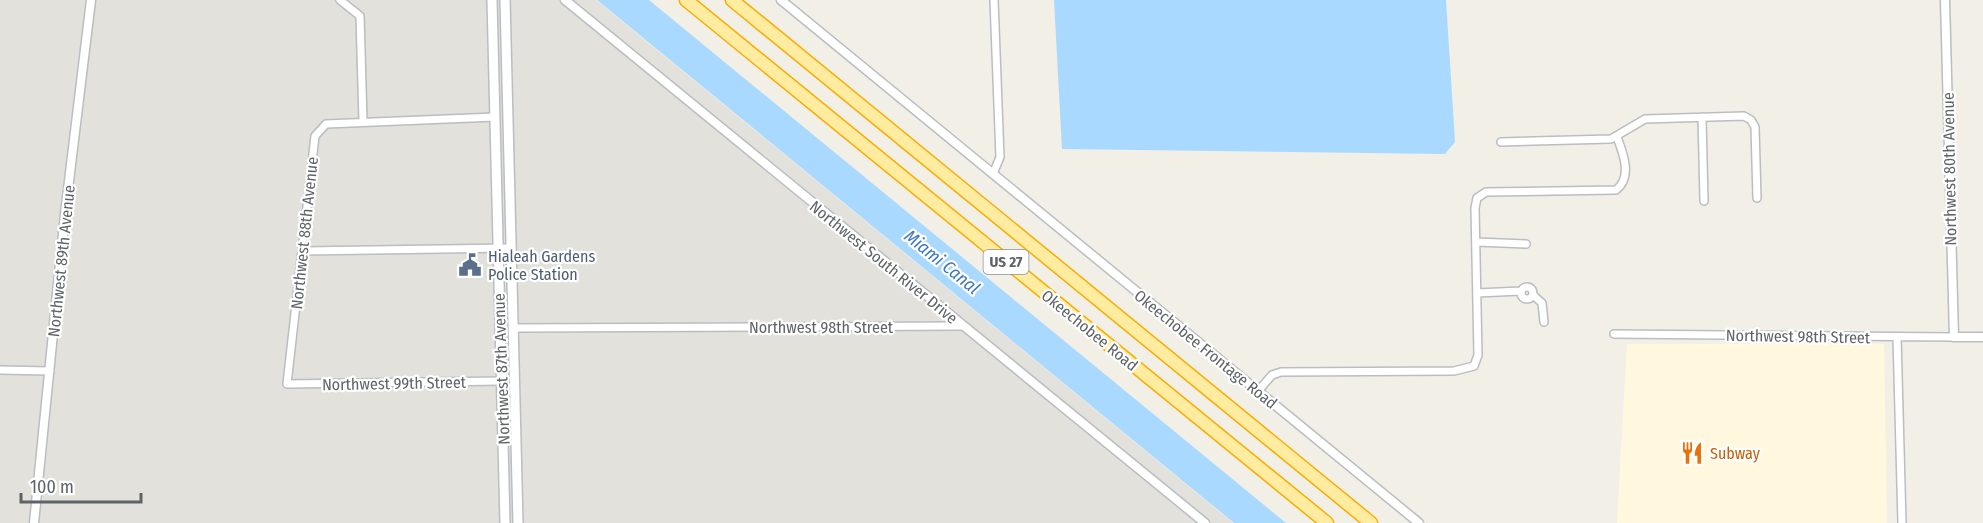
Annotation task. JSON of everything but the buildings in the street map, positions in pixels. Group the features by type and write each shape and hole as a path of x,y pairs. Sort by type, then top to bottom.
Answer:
{"highway":[{"name":"Okeechobee Road","path":"686,0 1327,523"},
{"name":"Okeechobee Road","path":"732,0 1371,523"}],"main road":[{"name":"Northwest 87th Avenue","path":"492,0 505,523"},
{"name":"Northwest 87th Avenue","path":"505,0 518,523"}],"street":[{"name":"Northwest 89th Avenue","path":"34,523 65,214 91,0"},
{"path":"340,0 360,16 363,121"},
{"name":"Northwest South River Drive","path":"565,0 962,327 1205,523"},
{"name":"Okeechobee Frontage Road","path":"781,0 1419,523"},
{"path":"993,174 1000,158 994,0"},
{"name":"Northwest 80th Avenue","path":"1945,0 1954,337"},
{"path":"1501,142 1617,137 1641,120 1739,116 1751,120 1756,130 1757,198"},
{"name":"Northwest 88th Avenue","path":"287,384 315,136 326,124 495,117"},
{"path":"1702,117 1704,201"},
{"path":"1258,391 1272,375 1281,372 1454,370 1474,366 1479,355 1475,208 1480,194 1486,192 1616,190 1623,181 1625,169 1617,137"},
{"path":"1476,242 1526,244"},
{"path":"303,251 511,248"},
{"path":"1477,292 1521,291 1524,288 1530,288 1533,295 1541,300 1544,322"},
{"name":"Northwest 98th Street","path":"513,328 962,327"},
{"name":"Northwest 98th Street","path":"1614,334 1983,337"},
{"path":"1897,337 1902,523"},
{"path":"0,370 50,371"},
{"name":"Northwest 99th Street","path":"287,384 502,381"}],"shaded area":[{"path":"0,0 596,0 1233,523 0,523"},
{"path":"1627,344 1884,344 1887,523 1617,523"}],"water":[{"name":"Miami Canal","path":"597,0 649,0 1286,523 1234,523"},
{"path":"1054,0 1446,0 1455,142 1445,154 1062,149"}],"place":[{"name":"Hialeah Gardens Police Station","path":"470,265"},
{"name":"Subway","path":"1692,453"}]}
